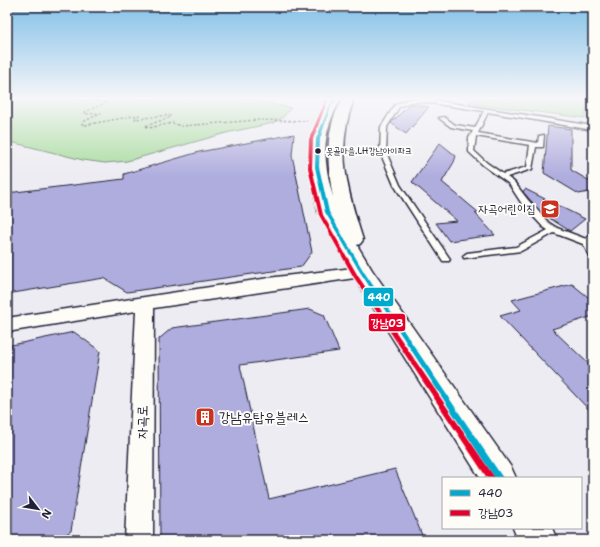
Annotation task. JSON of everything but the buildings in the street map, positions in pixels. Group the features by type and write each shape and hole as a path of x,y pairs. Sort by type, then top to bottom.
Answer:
{"main road":[{"path":"323,125 318,140 318,167 327,212 362,272 498,477"},
{"path":"338,125 335,149 345,213 362,272"},
{"path":"532,529 539,540"}],"street":[{"path":"7,325 145,305 276,283 362,272"},
{"name":"자곡로","path":"139,540 145,305"}],"lane":[{"path":"386,125 384,127 383,152 397,185 446,259"},
{"path":"451,125 476,132 541,146 542,136"},
{"path":"480,125 472,138 471,151 512,183 525,202 546,225 554,230 590,244"},
{"path":"573,125 593,128"},
{"path":"502,176 530,168 533,144"},
{"path":"467,256 518,249 554,230"},
{"path":"593,236 590,244 593,255"}],"path":[{"path":"149,125 145,126 149,128 165,125"},
{"path":"177,125 181,126 200,125"}],"green space":[{"path":"7,125 266,125 226,133 127,161 105,163 83,160 7,141"}],"transit line":[{"name":"강남03","path":"317,125 311,139 310,168 321,215 356,276 490,477"},
{"name":"440","path":"323,125 318,139 317,167 327,212 362,272 498,477"}],"place":[{"name":"못골마을.LH강남아이파크","path":"318,151"},
{"name":"자곡어린이집","path":"550,209"},
{"name":"강남유탑유블레스","path":"205,417"}]}
